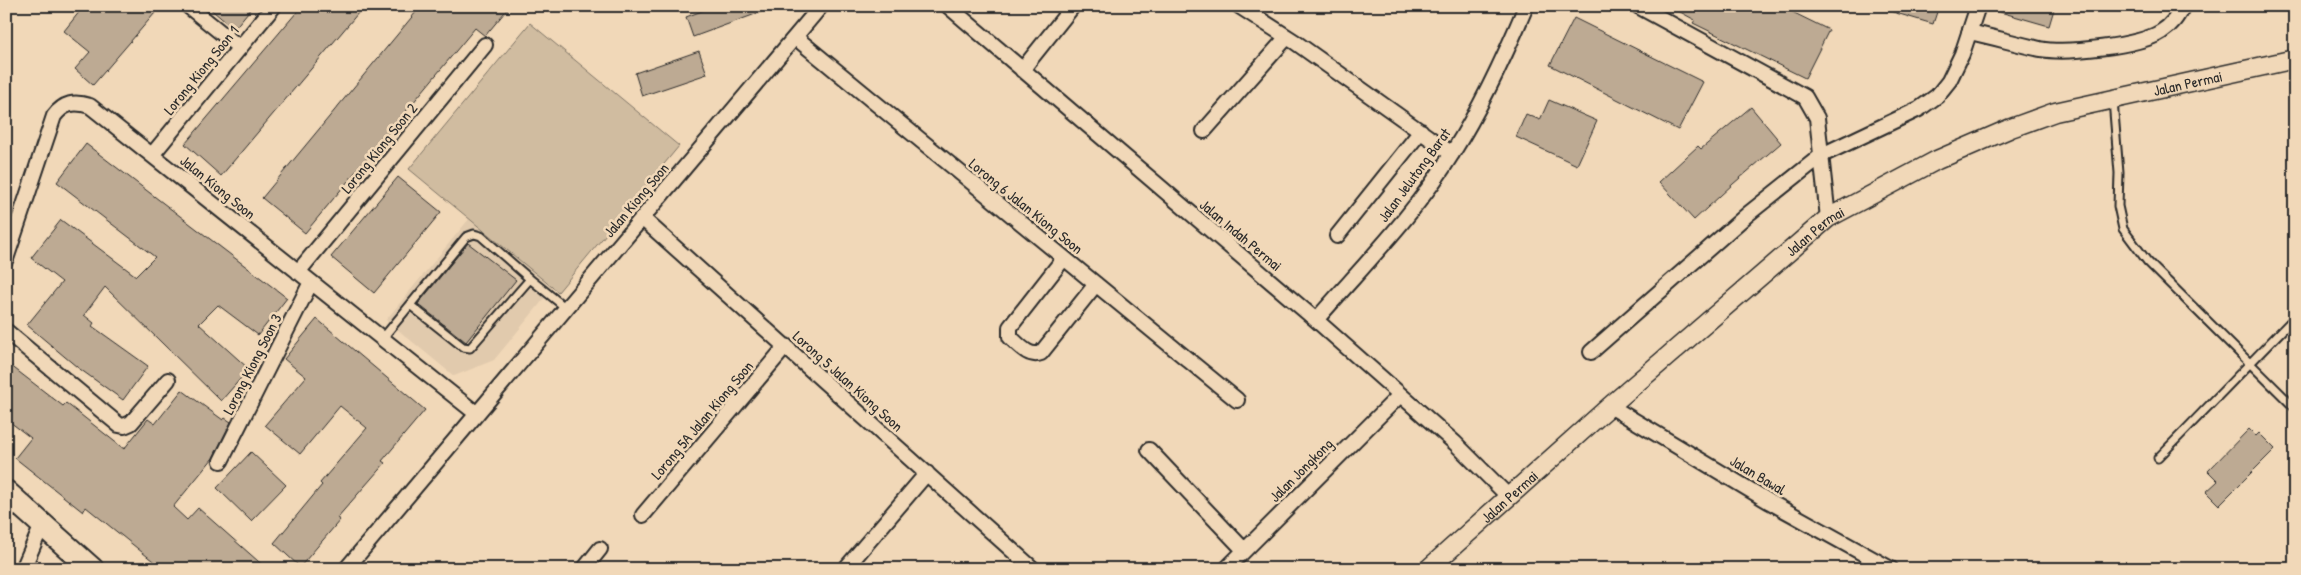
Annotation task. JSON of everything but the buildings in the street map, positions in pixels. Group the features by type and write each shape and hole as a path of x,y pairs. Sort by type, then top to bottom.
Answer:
{"main road":[{"path":"6,492 92,569"}],"street":[{"path":"188,6 240,48"},
{"name":"Lorong Kiong Soon 1","path":"152,155 274,6"},
{"name":"Jalan Kiong Soon","path":"346,569 821,6"},
{"name":"Jalan Indah Permai","path":"948,6 1316,320 1455,443 1508,496"},
{"path":"1022,70 1073,6"},
{"path":"1239,6 1287,37 1452,154"},
{"name":"Jalan Jelutong Barat","path":"1316,320 1406,217 1452,154 1485,97 1526,6"},
{"path":"1638,6 1805,97 1817,118 1828,218"},
{"path":"1592,352 1748,214 1822,155 1919,110 1937,96 1952,74 1978,6"},
{"path":"1969,32 2042,50 2067,51 2142,40 2160,33 2174,23 2183,6"},
{"name":"Lorong 6 Jalan Kiong Soon","path":"795,37 1236,400"},
{"path":"1204,131 1287,37"},
{"name":"Lorong Kiong Soon 2","path":"298,272 485,45"},
{"name":"Jalan Permai","path":"1428,569 1610,406 1828,218 1937,160 2011,128 2055,112 2295,58"},
{"name":"Jalan Kiong Soon","path":"6,259 54,116 60,108 70,103 79,102 90,106 477,414"},
{"path":"1337,236 1421,131"},
{"name":"Lorong 5 Jalan Kiong Soon","path":"642,218 1033,569"},
{"path":"1064,258 1010,327 1010,337 1030,354 1036,356 1041,353 1096,284"},
{"name":"Lorong Kiong Soon 3","path":"221,461 311,282"},
{"path":"6,331 119,424 124,426 131,423 168,380"},
{"name":"Lorong 5A Jalan Kiong Soon","path":"643,515 786,346"},
{"name":"Jalan Jongkong","path":"1226,569 1400,395"},
{"name":"Jalan Bawal","path":"1610,406 1770,502 1891,569"},
{"path":"1149,450 1244,550"},
{"path":"845,569 926,473"},
{"path":"23,569 42,524"},
{"path":"584,569 600,550"}],"lane":[{"path":"2113,100 2119,173 2118,206 2123,229 2147,261 2295,408"},
{"path":"382,339 466,237 474,234 481,236 566,308"},
{"path":"410,305 463,348 470,348 530,279"},
{"path":"2158,458 2295,316"}],"shaded area":[{"path":"530,23 679,146 558,292 409,169"},
{"path":"469,219 553,288 494,360 454,376 386,320"}]}
